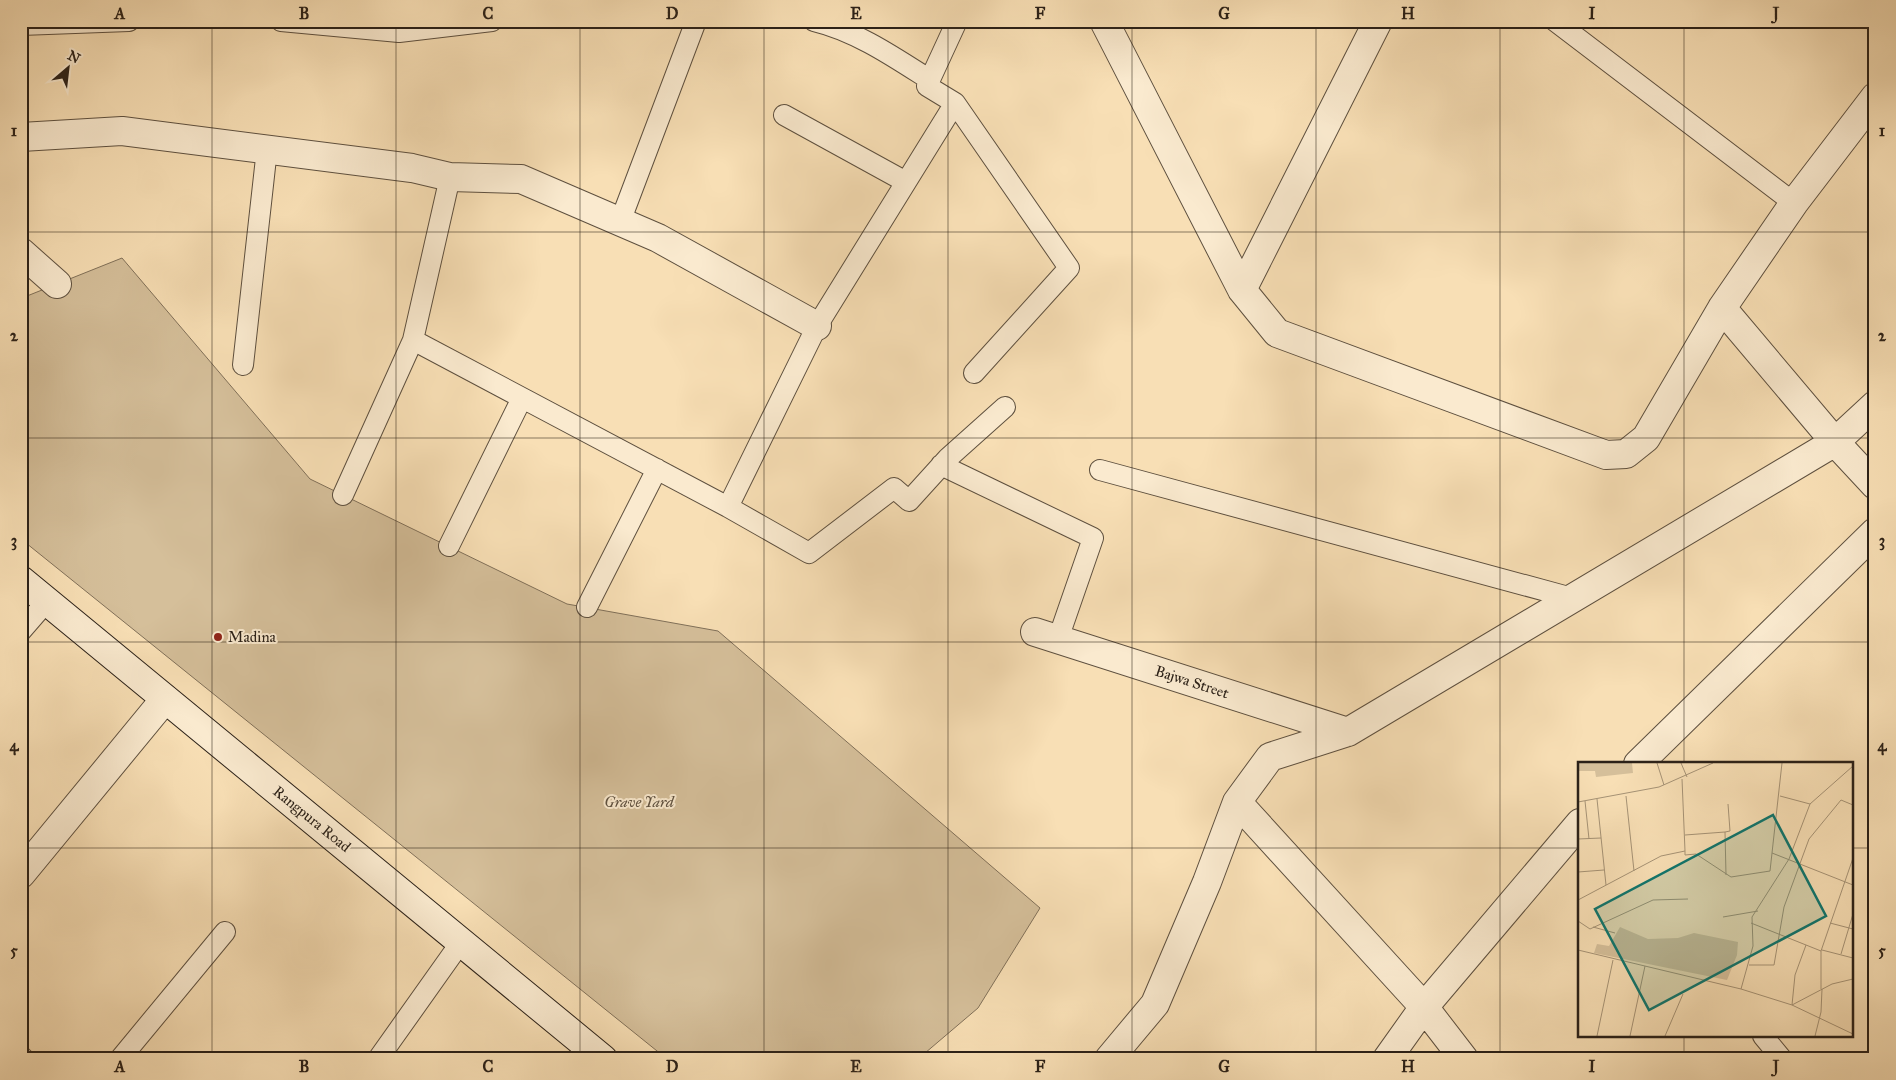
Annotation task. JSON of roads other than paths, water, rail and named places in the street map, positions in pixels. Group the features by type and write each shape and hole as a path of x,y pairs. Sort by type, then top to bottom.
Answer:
{"street":[{"path":"1104,21 1242,290 1277,333 1606,455 1626,454 1646,438 1722,308 1794,203 1875,98"},
{"path":"1242,290 1378,21"},
{"path":"21,137 122,131 412,168 450,177 521,179 658,238 817,326"},
{"path":"21,252 57,284"},
{"path":"1722,308 1835,442 1875,485"},
{"path":"1109,1059 1155,1004 1207,882 1237,802 1270,757 1348,732 1835,442 1875,405"},
{"path":"1640,762 1875,532"},
{"name":"Rangpura Road","path":"21,580 603,1059"},
{"name":"Bajwa Street","path":"1047,636 1348,732"},
{"path":"21,874 165,699"},
{"path":"1237,802 1424,1007 1464,1059"},
{"path":"1387,1059 1424,1007 1578,825"}],"lane":[{"path":"21,24 129,21"},
{"path":"281,21 399,32 492,21"},
{"path":"620,222 696,21"},
{"path":"814,21 832,25 892,56 930,80"},
{"path":"957,21 927,86 955,103 1069,268 974,373"},
{"path":"1555,21 1794,203"},
{"path":"728,507 817,326 955,103"},
{"path":"784,115 906,182"},
{"path":"243,365 267,149"},
{"path":"343,495 413,340 450,177"},
{"path":"413,340 728,507 809,553 894,488 908,501 941,465 1005,407"},
{"path":"449,546 522,398"},
{"path":"941,465 1093,538 1047,636"},
{"path":"587,607 657,470"},
{"path":"1100,470 1572,598"},
{"path":"21,631 47,601"},
{"path":"120,1059 225,932"},
{"path":"378,1059 461,942"},
{"path":"1765,1038 1782,1059"}],"place":[{"name":"Madina","path":"218,637"}],"park label":[{"name":"Grave Yard","path":"639,802"}]}
